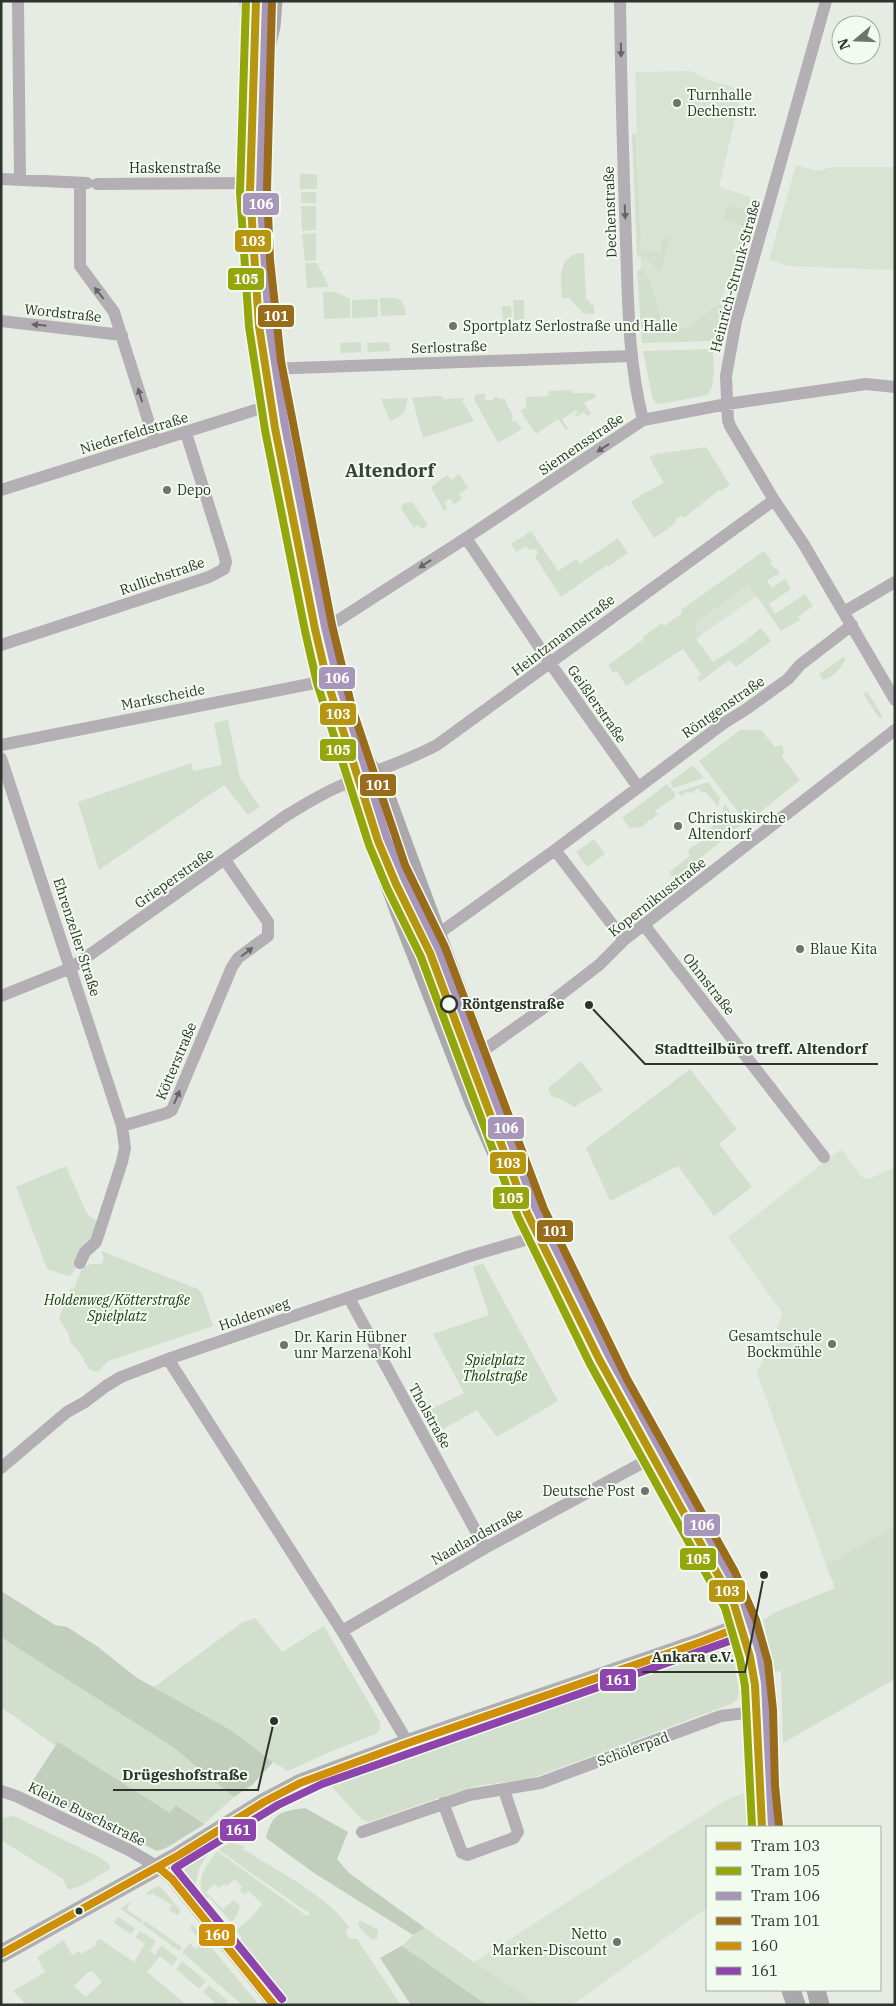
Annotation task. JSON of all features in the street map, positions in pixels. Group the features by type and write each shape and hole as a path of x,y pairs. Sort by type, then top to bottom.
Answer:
{"main road":[{"path":"249,1 256,93 254,183 260,304 268,369 330,680 347,736 346,757 362,777 384,792 530,1187 538,1227"},
{"path":"256,93 271,26 273,1"},
{"path":"362,777 386,879 474,1102 504,1169 538,1227 588,1332 723,1576 746,1625 756,1663 761,1711 766,1826"},
{"path":"791,1991 796,2005"},
{"path":"816,1991 820,2005"}],"street":[{"path":"18,1 20,179"},
{"name":"Dechenstraße","path":"620,1 622,140 631,356 635,386 643,420"},
{"name":"Heinrich-Strunk-Straße","path":"826,1 736,322 726,376 727,404 730,426 774,500 803,543 895,700"},
{"name":"Haskenstraße","path":"1,179 88,183 254,183"},
{"path":"88,183 80,266 114,312 155,442"},
{"name":"Wordstraße","path":"1,321 122,335"},
{"name":"Serlostraße","path":"268,369 631,356"},
{"name":"Siemensstraße","path":"319,628 336,621 466,538 643,420 727,404 866,384 895,387"},
{"name":"Niederfeldstraße","path":"1,490 274,404"},
{"name":"Rullichstraße","path":"1,645 209,577 224,569 226,562 224,554 186,433"},
{"name":"Heintzmannstraße","path":"362,777 407,761 438,745 774,500"},
{"name":"Geißlerstraße","path":"466,538 550,663 638,787"},
{"path":"844,612 895,582"},
{"name":"Röntgenstraße","path":"438,934 555,850 724,723 788,679 800,665 852,626"},
{"name":"Markscheide","path":"1,745 330,680"},
{"name":"Kopernikusstraße","path":"459,1065 480,1053 550,1003 598,965 624,940 895,730"},
{"name":"Ehrenzeller Straße","path":"1,758 122,1126"},
{"name":"Grieperstraße","path":"1,996 71,968 287,816 333,789 362,777"},
{"path":"555,850 624,940"},
{"name":"Kötterstraße","path":"122,1126 172,1110 232,967 238,958 268,936 268,922 225,860"},
{"name":"Ohmstraße","path":"644,925 824,1157"},
{"path":"80,1264 86,1252 96,1242 122,1162 125,1148 122,1126"},
{"name":"Holdenweg","path":"1,1468 67,1412 121,1378 470,1256 538,1227"},
{"name":"Tholstraße","path":"349,1298 485,1548"},
{"path":"168,1360 342,1631 408,1743"},
{"name":"Naatlandstraße","path":"342,1631 485,1548 655,1456"},
{"path":"1,1954 158,1867 284,1790 318,1775 746,1625"},
{"name":"Schölerpad","path":"362,1832 443,1803 469,1796 540,1783 656,1742 721,1716 761,1711"},
{"path":"443,1803 462,1853 467,1855 514,1838 518,1832 504,1790"},
{"name":"Kleine Buschstraße","path":"1,1791 120,1846 158,1867 172,1879 274,2005"}],"shaded area":[{"path":"691,71 706,79 742,90 719,187 751,197 711,337 643,340 635,72"},
{"path":"796,165 816,171 833,167 895,167 895,270 788,266 769,260"},
{"path":"749,585 757,596 701,635 694,624"},
{"name":"Gesamtschule Bockmühle","path":"841,1149 864,1178 869,1179 895,1167 895,1526 826,1565 757,1373 783,1314 728,1237"},
{"path":"1,1591 55,1625 67,1627 98,1647 137,1678 232,1731 273,1762 252,1785 234,1797 173,1747 1,1637"},
{"path":"58,1742 170,1813 176,1805 205,1824 166,1848 157,1851 28,1788"},
{"path":"744,1793 747,1826 706,1826 706,1909 572,2005 540,2005 474,1962 726,1800"},
{"path":"305,1808 348,1832 337,1859 349,1873 425,1928 413,1935 314,1873 266,1838 271,1823 275,1818 290,1810"},
{"path":"401,1946 487,2005 411,2005 380,1958"}],"green space":[{"path":"636,133 641,252 662,252 661,238 670,237 662,269 659,271 645,257 637,256 632,135"},
{"path":"300,174 317,174 317,189 300,189"},
{"path":"301,192 316,192 316,203 301,203"},
{"path":"727,205 752,212 728,289 725,288 743,226 723,220"},
{"path":"301,206 316,206 316,230 302,231"},
{"path":"316,233 316,260 305,261 302,234"},
{"path":"579,253 584,253 586,300 589,300 590,305 594,305 594,314 583,313 569,298 562,298 561,277 564,264 567,259"},
{"path":"305,263 317,263 329,287 307,288"},
{"path":"642,269 650,282 659,313 667,328 679,329 689,327 712,308 717,305 723,305 714,341 642,343 637,271"},
{"path":"323,292 335,292 350,299 350,318 324,319"},
{"path":"380,298 401,300 406,315 381,316"},
{"path":"378,299 378,317 352,318 352,300"},
{"path":"513,300 524,300 524,320 514,320"},
{"path":"502,306 511,306 512,320 503,321"},
{"path":"361,342 361,352 341,353 340,343"},
{"path":"389,342 390,351 368,352 367,343"},
{"path":"713,349 713,380 707,395 661,404 656,403 652,397 643,351"},
{"path":"571,390 572,393 595,393 596,397 584,403 591,414 587,416 584,412 576,417 575,414 578,412 576,410 562,419 568,429 566,430 558,419 536,434 520,410 526,408 526,397 548,396 549,391"},
{"path":"476,394 485,394 485,400 493,400 494,397 506,399 506,403 513,416 511,418 522,429 498,443 474,399"},
{"path":"442,396 443,399 463,398 463,402 474,421 423,438 412,398"},
{"path":"407,398 403,413 398,418 390,421 381,399"},
{"path":"706,447 730,485 721,491 719,490 684,518 682,516 675,520 676,523 654,538 631,502 664,483 649,457 656,454"},
{"path":"459,474 468,488 459,494 462,499 454,504 450,499 444,502 447,509 444,511 431,487 447,475 451,480"},
{"path":"412,502 428,525 422,529 418,525 414,528 403,512 401,506"},
{"path":"531,531 558,571 576,559 580,564 618,538 628,553 561,597 535,557 538,553 535,548 530,550 526,546 516,552 511,544"},
{"path":"764,551 772,561 770,563 775,569 777,568 780,575 774,576 767,581 772,588 785,579 791,589 769,604 775,614 805,594 813,606 798,617 800,620 781,631 749,585 694,624 701,635 696,639 713,662 744,642 761,628 771,641 736,667 729,660 700,682 697,678 701,674 683,649 626,686 617,671 613,673 608,665 644,639 643,637 662,623 664,626 682,613 681,610"},
{"path":"843,657 846,659 837,672 823,680 819,674"},
{"path":"867,691 883,717 879,718 863,694"},
{"path":"228,720 240,778 260,807 248,815 224,785 99,870 78,802 191,763 193,771 222,765 214,723"},
{"path":"740,730 761,730 775,747 782,745 784,753 782,757 800,780 747,823 699,761"},
{"path":"693,765 704,778 673,788 670,782"},
{"path":"708,782 720,798 718,807 706,792 701,792 698,788 692,793 687,792 681,796 678,792"},
{"path":"667,784 675,793 675,797 655,811 658,814 650,821 648,819 648,822 640,828 633,827 630,829 622,818"},
{"path":"724,804 741,825 674,879 669,872 690,856 688,850 706,838 704,834 713,826 714,821 722,815"},
{"path":"594,839 605,854 587,867 576,852"},
{"path":"581,1061 603,1090 574,1107 563,1100 551,1096 548,1088"},
{"path":"690,1069 737,1129 719,1144 752,1187 714,1216 678,1166 610,1201 586,1148"},
{"path":"66,1166 87,1214 100,1224 72,1274 68,1276 47,1269 16,1187"},
{"name":"Holdenweg/Kötterstraße Spielplatz","path":"101,1251 198,1289 202,1293 213,1326 109,1361 97,1372 90,1370 70,1341 69,1335 59,1318 71,1288 74,1289 82,1268 91,1264 101,1264 104,1258"},
{"name":"Spielplatz Tholstraße","path":"483,1263 558,1401 497,1437 477,1410 434,1434 423,1413 464,1393 433,1334 489,1315 473,1267"},
{"path":"895,1526 895,1679 783,1743 781,1671 775,1672 763,1620 778,1611 835,1588 826,1565"},
{"path":"1,1591 55,1625 67,1627 98,1647 137,1678 154,1687 243,1622 255,1618 282,1652 324,1626 380,1722 380,1729 376,1734 334,1750 288,1771 273,1762 252,1785 234,1797 205,1823 177,1805 171,1815 56,1746 1,1707"},
{"path":"727,1649 733,1655 739,1692 737,1700 731,1704 527,1780 481,1785 369,1822 362,1820 330,1785 515,1718 717,1650"},
{"path":"14,1816 99,1857 110,1865 110,1869 83,1885 68,1890 63,1879 1,1840 1,1818"},
{"path":"231,1842 245,1847 243,1849 300,1884 328,1904 349,1927 346,1932 347,1936 351,1939 357,1939 401,2005 282,2005 236,1943 242,1938 236,1930 252,1917 262,1904 249,1891 245,1895 239,1890 242,1887 235,1879 227,1886 223,1884 219,1888 215,1884 206,1892 223,1909 234,1900 240,1906 236,1917 231,1922 209,1897 206,1899 201,1886 202,1874 217,1851 307,1916 310,1914 220,1851 219,1849"},
{"path":"210,1849 199,1869 195,1888 186,1878 184,1870 190,1862"},
{"path":"157,1886 161,1887 180,1910 179,1914 177,1915 169,1910 172,1905 152,1893 150,1896 146,1893"},
{"path":"131,1901 127,1910 143,1920 141,1923 120,1909"},
{"path":"118,1917 135,1928 131,1934 114,1923"},
{"path":"360,1920 378,1930 377,1938 372,1940 359,1927 358,1923"},
{"path":"145,1921 182,1947 179,1951 142,1924"},
{"path":"192,1924 259,2005 242,2005 182,1952 190,1943 195,1949 202,1943 190,1928"},
{"path":"425,1928 540,2005 487,2005 402,1946 413,1935"},
{"path":"140,1931 156,1941 150,1950 155,1955 161,1945 178,1958 172,1966 160,1956 147,1972 187,2005 27,2005 13,1991 45,1972 37,1957 64,1940 72,1955 79,1951 81,1954 96,1945 95,1942 100,1939 134,1962 145,1944 135,1937","holes":["92,1971 102,1982 86,1997 74,1986 87,1973"]},
{"path":"182,1961 206,1981 199,1989 176,1969"},
{"path":"209,1985 228,2001 225,2005 212,2005 214,2002 203,1992"}],"tram line":[{"name":"105","path":"246,1 240,192 249,327 265,430 317,683 369,845 387,888 421,957 518,1217 590,1364 725,1608 740,1659 745,1686 752,1826"},
{"name":"103","path":"256,1 250,192 259,326 275,428 327,680 378,841 396,884 430,953 527,1213 599,1359 734,1604 750,1657 755,1685 762,1826"},
{"name":"106","path":"266,1 260,192 269,325 285,426 325,627 337,677 387,838 439,950 536,1209 608,1354 743,1600 760,1654 765,1683 772,1826"},
{"name":"101","path":"272,1 267,189 270,260 281,361 332,625 352,708 405,865 445,947 544,1209 627,1379 735,1572 756,1620 768,1662 773,1710 775,1785 779,1826"}],"transit line":[{"name":"160","path":"1,1954 179,1855 264,1802 300,1783 408,1743 701,1642 745,1625 756,1663 761,1711 766,1826"},
{"name":"161","path":"282,1999 175,1868 278,1805 322,1784 738,1638 744,1661 751,1708 756,1826"},
{"name":"160","path":"158,1867 172,1879 274,2005"}],"place":[{"name":"Turnhalle Dechenstr.","path":"677,103"},
{"name":"Sportplatz Serlostraße und Halle","path":"453,326"},
{"name":"Depo","path":"167,490"},
{"name":"Christuskirche Altendorf","path":"678,826"},
{"name":"Blaue Kita","path":"800,949"},
{"name":"Röntgenstraße","path":"449,1004"},
{"name":"Stadtteilbüro treff. Altendorf","path":"589,1005"},
{"name":"Gesamtschule Bockmühle","path":"832,1344"},
{"name":"Dr. Karin Hübner unr Marzena Kohl","path":"284,1345"},
{"name":"Deutsche Post","path":"645,1491"},
{"name":"Ankara e.V.","path":"764,1575"},
{"name":"Drügeshofstraße","path":"274,1721"},
{"name":"Netto Marken-Discount","path":"617,1942"}],"district":[{"name":"Altendorf","path":"390,470"}]}
